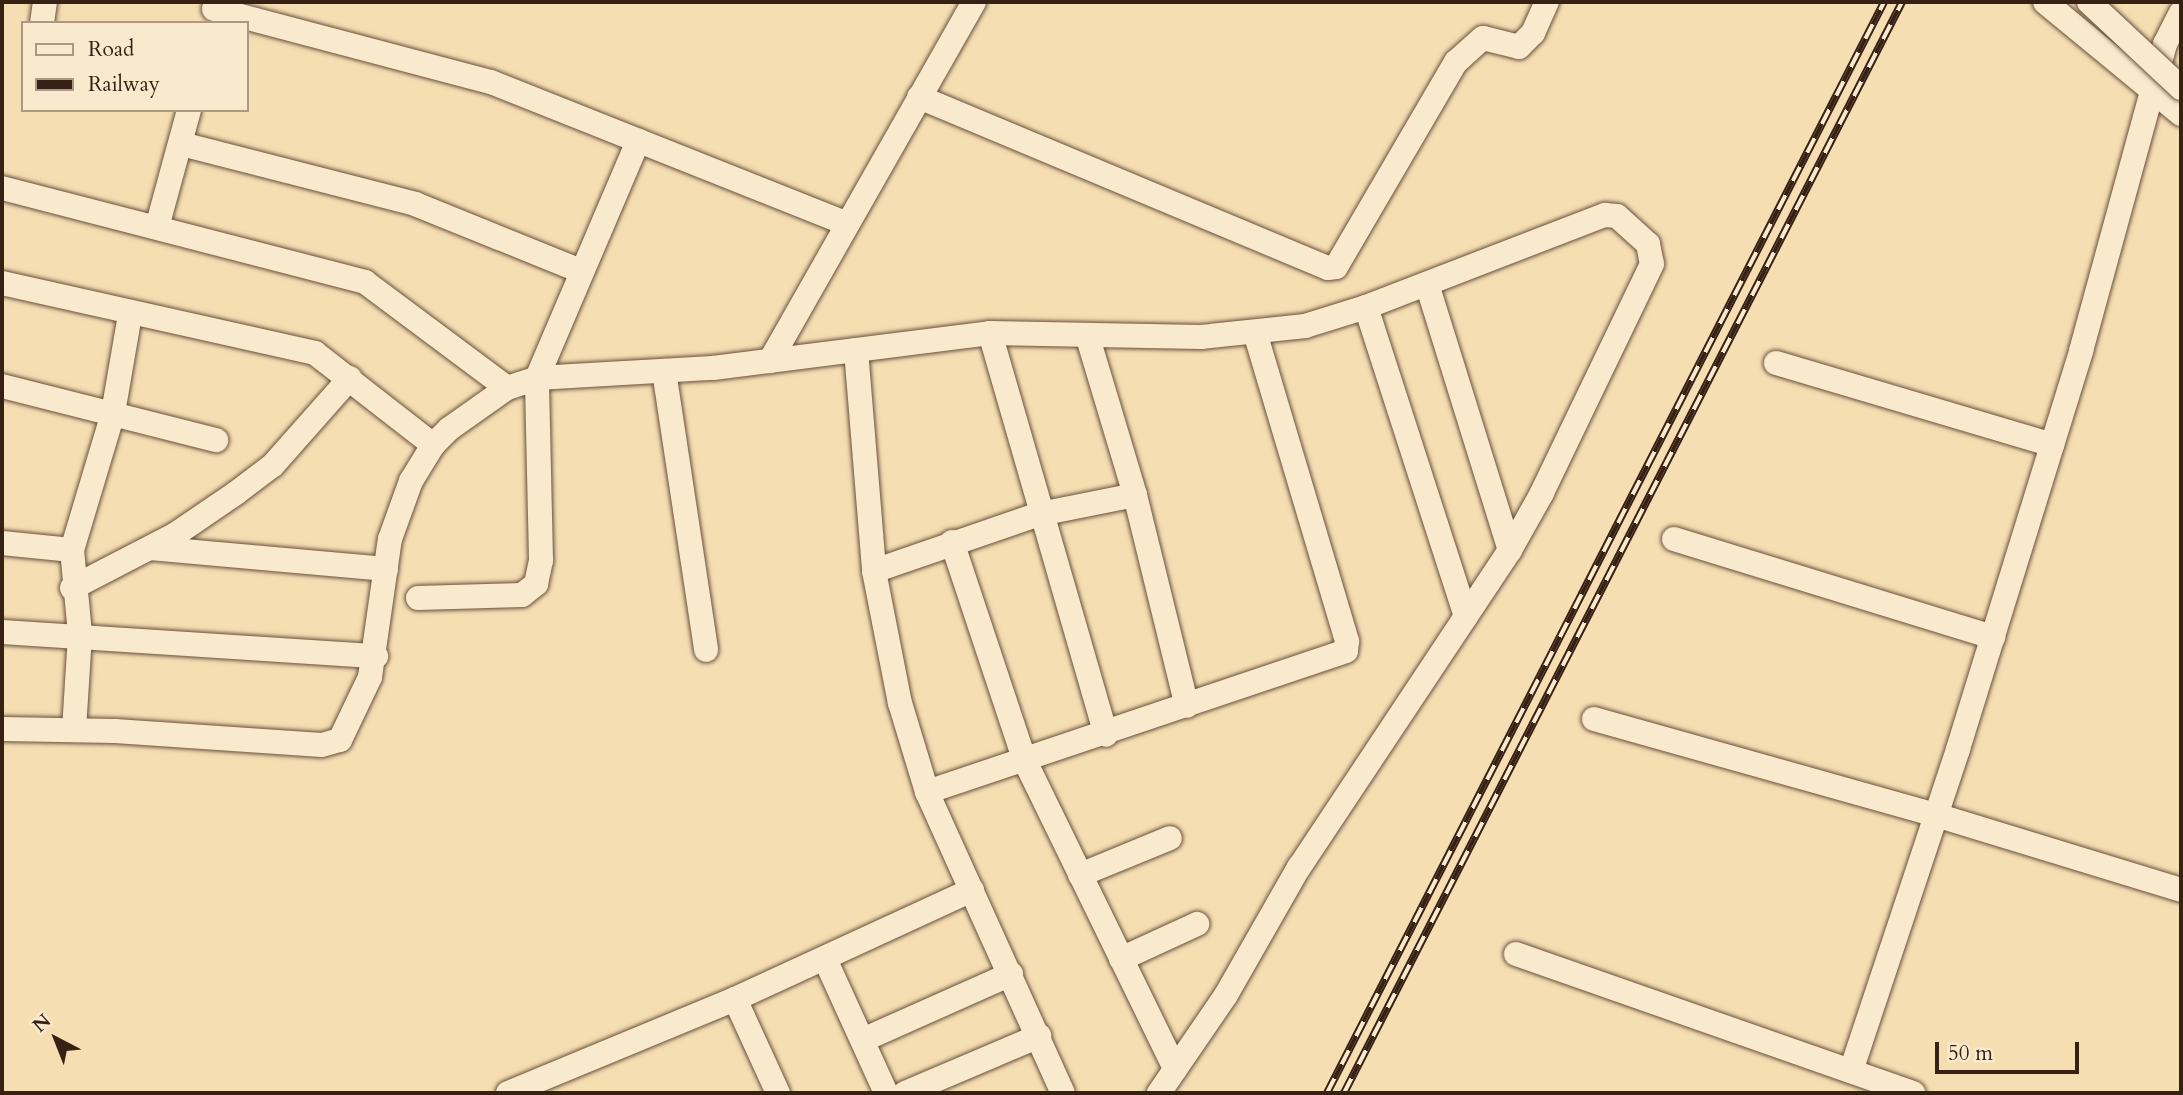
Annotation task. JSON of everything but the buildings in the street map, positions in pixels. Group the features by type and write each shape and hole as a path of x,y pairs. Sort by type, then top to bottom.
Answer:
{"street":[{"path":"42,21 45,2"},
{"path":"770,361 974,2"},
{"path":"919,97 1328,268 1342,263 1456,62 1483,38 1518,47 1532,33 1547,2"},
{"path":"2045,2 2181,114"},
{"path":"2089,2 2181,88"},
{"path":"214,11 491,82 847,224"},
{"path":"1851,1071 1993,637 2052,444 2151,88 2165,44 2181,13"},
{"path":"157,227 182,144 189,112"},
{"path":"418,598 522,595 536,584 541,560 537,378 638,141"},
{"path":"182,144 415,204 581,271"},
{"path":"2,188 377,287 507,388"},
{"path":"2,729 74,730 329,744 348,731 376,656 386,569 397,513 433,445 507,388 537,378 664,371 770,361 990,333 1088,338 1255,333 1305,326 1366,307 1605,215 1624,222 1652,251 1650,271 1510,551 1298,867 1226,995 1159,1093"},
{"path":"2,283 130,315 304,349 350,378 433,445"},
{"path":"1427,284 1510,551"},
{"path":"1366,307 1466,617"},
{"path":"74,730 80,635 72,588 72,550 113,413 130,315"},
{"path":"990,333 1040,514 1106,734"},
{"path":"927,792 1337,657 1348,645 1255,333"},
{"path":"1088,338 1135,495 1187,706"},
{"path":"856,350 874,571 888,657 927,792 1063,1093"},
{"path":"1776,363 2052,444"},
{"path":"664,371 705,650"},
{"path":"72,588 210,513 272,465 350,378"},
{"path":"2,386 216,440"},
{"path":"874,571 1040,514 1135,495"},
{"path":"1674,539 1993,637"},
{"path":"952,542 1024,759 1175,1069"},
{"path":"2,543 72,550"},
{"path":"149,548 386,569"},
{"path":"2,632 376,656"},
{"path":"1594,719 1936,815 2181,890"},
{"path":"1080,875 1170,838"},
{"path":"521,1091 825,959 972,890"},
{"path":"1121,958 1197,924"},
{"path":"1517,954 1913,1093"},
{"path":"825,959 865,1039 886,1093"},
{"path":"865,1039 1011,974"},
{"path":"735,999 778,1093"},
{"path":"905,1093 1039,1037"}],"railway":[{"path":"1327,1093 1884,2"},
{"path":"1344,1093 1902,2"}]}
